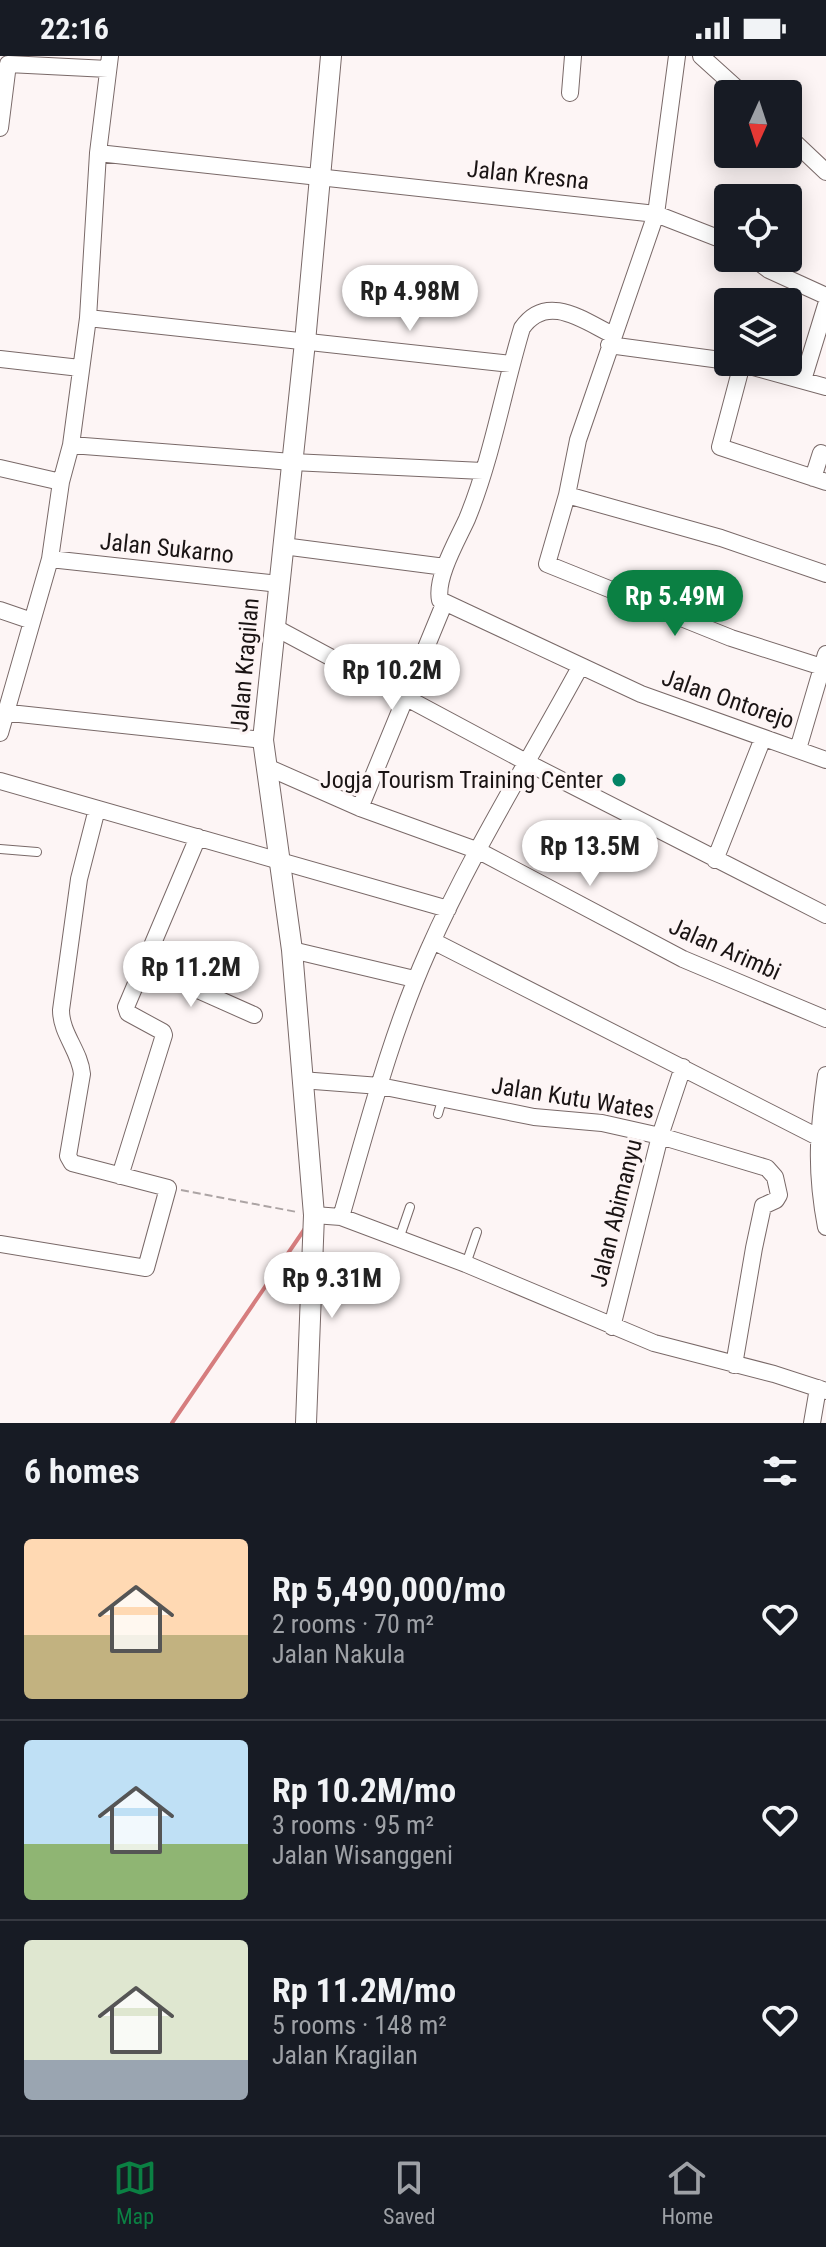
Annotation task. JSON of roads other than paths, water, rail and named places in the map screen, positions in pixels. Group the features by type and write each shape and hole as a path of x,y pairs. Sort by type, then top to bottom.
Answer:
{"street":[{"name":"Jalan Kragilan","path":"306,1423 314,1215 292,950 263,740 305,342 331,56"},
{"path":"570,93 573,56"},
{"path":"677,56 656,214 578,440 567,495 546,562 549,568 731,638 824,660 798,749"},
{"path":"701,56 728,80"},
{"path":"0,128 8,64 109,63 98,153 88,318 71,445 61,482 50,559 3,712 0,733"},
{"path":"802,149 826,172"},
{"name":"Jalan Kresna","path":"98,153 656,214 714,237"},
{"path":"773,272 826,296"},
{"path":"803,380 826,305"},
{"path":"360,808 407,698 442,602 439,593 445,567 468,516 522,328 529,318 551,309 566,312 611,340 714,358"},
{"path":"88,318 511,364"},
{"path":"0,359 80,368"},
{"path":"732,376 720,447 820,480 821,453"},
{"path":"788,376 826,387"},
{"path":"71,445 292,462 483,471"},
{"path":"0,468 61,482"},
{"path":"567,495 721,538 826,574"},
{"path":"283,546 445,567"},
{"name":"Jalan Sukarno","path":"50,559 279,584"},
{"name":"Jalan Ontorejo","path":"442,602 641,694 826,760"},
{"path":"0,610 32,621"},
{"path":"274,627 528,763 826,915"},
{"path":"341,1217 380,1086 433,941 580,667"},
{"path":"3,712 263,740"},
{"path":"715,860 763,738"},
{"name":"Jalan Arimbi","path":"267,767 360,808 479,851 683,959 826,1019"},
{"path":"0,781 448,909"},
{"path":"0,1244 146,1268 168,1188 72,1163 68,1156 82,1074 62,1027 61,1010 79,879 97,809"},
{"path":"120,1176 164,1035 126,1011 198,837"},
{"path":"433,941 818,1137"},
{"path":"292,950 410,978"},
{"path":"144,966 254,1015"},
{"name":"Jalan Abimanyu","path":"612,1327 660,1136 683,1067"},
{"path":"826,1075 818,1137 818,1177 826,1227"},
{"name":"Jalan Kutu Wates","path":"301,1080 380,1086 440,1107 602,1123 660,1136 767,1168 775,1177 779,1195 776,1200 763,1206 734,1365"},
{"path":"314,1215 341,1217 466,1264 675,1351 822,1390 812,1423"}],"lane":[{"path":"0,849 37,852"},
{"path":"399,1239 410,1207"},
{"path":"466,1264 477,1232"}],"waterway":[{"path":"172,1423 306,1227"}],"place":[{"name":"Jogja Tourism Training Center","path":"619,780"}]}
